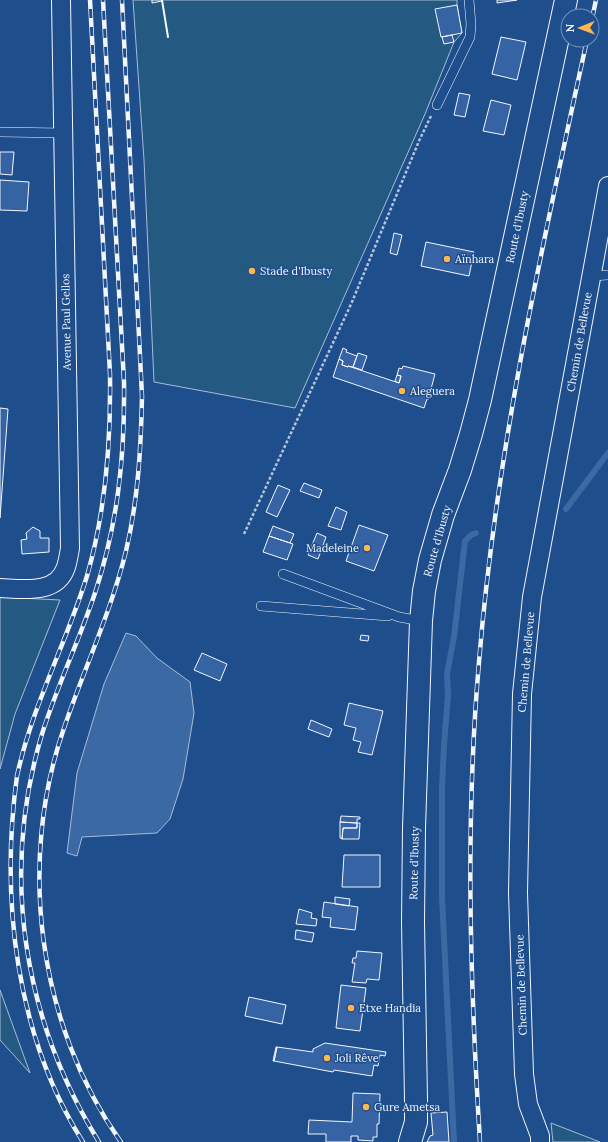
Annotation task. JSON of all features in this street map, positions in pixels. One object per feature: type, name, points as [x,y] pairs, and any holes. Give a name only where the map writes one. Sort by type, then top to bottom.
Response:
[{"type":"street","name":"Avenue Paul Gellos","points":[[0,588],[33,589],[49,586],[58,580],[66,568],[70,548],[61,0]]},
{"type":"street","name":"Route d'Ibusty","points":[[410,1142],[416,1122],[413,922],[414,828],[421,621],[424,591],[430,560],[443,515],[466,448],[480,400],[566,0]]},
{"type":"street","name":"Chemin de Bellevue","points":[[540,1142],[540,1136],[528,1104],[524,1074],[518,893],[522,694],[532,597],[600,275],[608,186]]},
{"type":"lane","points":[[436,105],[470,37],[471,24],[469,0]]},
{"type":"lane","points":[[0,132],[63,133]]},
{"type":"lane","points":[[282,574],[399,617]]},
{"type":"lane","points":[[261,606],[399,617],[421,621]]},
{"type":"path","points":[[244,534],[352,302],[436,105]]},
{"type":"shaded area","name":"Stade d'Ibusty","points":[[133,0],[457,0],[462,33],[454,42],[425,114],[295,408],[154,382],[144,160]]},
{"type":"shaded area","points":[[0,597],[60,600],[15,714],[0,769]]},
{"type":"shaded area","points":[[126,633],[136,636],[157,658],[190,682],[194,713],[183,779],[170,819],[157,833],[82,837],[77,856],[67,853],[77,773],[104,684]]},
{"type":"shaded area","points":[[0,990],[30,1073],[0,1040]]},
{"type":"shaded area","points":[[551,1123],[600,1142],[553,1142]]},
{"type":"building","points":[[152,0],[162,0],[162,1],[152,3]]},
{"type":"building","points":[[497,0],[517,0],[497,3]]},
{"type":"building","points":[[457,5],[462,33],[441,37],[435,9]]},
{"type":"building","points":[[452,35],[454,42],[444,44],[442,37]]},
{"type":"building","points":[[501,37],[526,42],[517,80],[492,74]]},
{"type":"building","points":[[459,93],[470,95],[465,117],[454,115]]},
{"type":"building","points":[[491,100],[511,105],[504,135],[483,131]]},
{"type":"building","points":[[0,152],[14,152],[12,175],[0,174]]},
{"type":"building","points":[[0,180],[29,182],[27,211],[0,210]]},
{"type":"building","points":[[394,233],[402,235],[397,255],[390,253]]},
{"type":"building","name":"Aïnhara","points":[[426,242],[474,252],[469,276],[421,266]]},
{"type":"building","points":[[343,348],[347,350],[346,352],[357,356],[353,367],[342,365],[343,361],[339,359]]},
{"type":"building","points":[[358,353],[367,356],[362,370],[353,367]]},
{"type":"building","name":"Aleguera","points":[[339,359],[343,361],[342,365],[399,383],[401,376],[397,375],[399,368],[402,369],[403,366],[435,374],[428,400],[427,399],[424,408],[333,377]]},
{"type":"building","points":[[397,375],[401,376],[399,383],[395,381]]},
{"type":"building","points":[[0,408],[8,409],[0,518]]},
{"type":"building","points":[[304,483],[322,490],[319,498],[300,491]]},
{"type":"building","points":[[278,485],[290,490],[277,517],[266,512]]},
{"type":"building","points":[[336,507],[347,512],[341,530],[328,526]]},
{"type":"building","name":"Madeleine","points":[[359,525],[388,535],[374,571],[346,561]]},
{"type":"building","points":[[273,526],[294,534],[290,543],[269,536]]},
{"type":"building","points":[[33,527],[40,531],[40,538],[49,538],[49,552],[22,554],[21,540],[27,539],[26,533]]},
{"type":"building","points":[[317,533],[326,537],[318,559],[308,555]]},
{"type":"building","points":[[269,536],[293,544],[287,560],[263,552]]},
{"type":"building","points":[[361,635],[369,636],[368,641],[360,640]]},
{"type":"building","points":[[202,653],[227,664],[220,681],[194,670]]},
{"type":"building","points":[[349,703],[383,711],[372,755],[358,752],[361,742],[353,740],[356,728],[344,725]]},
{"type":"building","points":[[311,720],[332,729],[329,737],[308,729]]},
{"type":"building","points":[[341,816],[360,817],[360,819],[357,819],[357,823],[340,822]]},
{"type":"building","points":[[340,822],[357,823],[357,828],[343,828],[342,839],[340,838]]},
{"type":"building","points":[[357,823],[360,823],[359,839],[342,839],[343,828],[357,828]]},
{"type":"building","points":[[344,855],[380,855],[380,887],[342,887]]},
{"type":"building","points":[[335,897],[350,899],[349,906],[335,904]]},
{"type":"building","points":[[324,902],[358,907],[355,930],[330,927],[331,918],[322,917]]},
{"type":"building","points":[[299,909],[312,913],[311,918],[317,919],[316,926],[296,924]]},
{"type":"building","points":[[296,930],[314,933],[312,942],[295,939]]},
{"type":"building","points":[[357,951],[382,953],[379,980],[367,979],[366,983],[352,982],[355,963],[352,963],[353,958],[356,958]]},
{"type":"building","name":"Etxe Handia","points":[[341,985],[366,988],[360,1031],[336,1028]]},
{"type":"building","points":[[249,997],[286,1005],[282,1024],[245,1016]]},
{"type":"building","name":"Joli Rêve","points":[[325,1043],[386,1052],[385,1056],[380,1055],[378,1066],[374,1065],[372,1076],[334,1070],[333,1072],[274,1061],[277,1047],[313,1052],[313,1049]]},
{"type":"building","points":[[276,1047],[277,1047],[273,1061]]},
{"type":"building","name":"Gure Ametsa","points":[[353,1093],[380,1094],[379,1124],[377,1124],[377,1137],[373,1137],[373,1141],[358,1140],[358,1136],[351,1136],[351,1142],[326,1142],[326,1134],[308,1134],[309,1120],[352,1122]]},
{"type":"building","points":[[447,1112],[449,1142],[427,1142],[430,1136],[433,1135],[431,1113]]},
{"type":"waterway","points":[[566,509],[608,453]]},
{"type":"waterway","points":[[454,1142],[442,897],[442,788],[448,695],[447,674],[454,637],[465,541],[471,535],[476,533]]},
{"type":"railway","points":[[83,1142],[60,1101],[42,1058],[28,1012],[18,966],[13,918],[11,871],[12,823],[17,776],[23,750],[40,700],[79,601],[87,576],[99,526],[106,476],[110,425],[110,374],[90,0]]},
{"type":"railway","points":[[99,1142],[73,1095],[52,1046],[36,996],[26,944],[22,892],[22,840],[29,787],[42,734],[89,611],[103,567],[115,515],[121,462],[124,382],[103,0]]},
{"type":"railway","points":[[121,1142],[93,1096],[70,1047],[54,995],[44,942],[39,887],[41,833],[50,780],[64,728],[120,574],[130,532],[138,474],[142,396],[122,0]]},
{"type":"railway","points":[[594,8],[596,0]]},
{"type":"railway","points":[[480,1142],[470,902],[472,782],[479,662],[497,505],[522,350],[585,48]]},
{"type":"wall","points":[[162,0],[168,37]]},
{"type":"place","name":"Aïnhara","points":[[447,259]]},
{"type":"place","name":"Stade d'Ibusty","points":[[252,271]]},
{"type":"place","name":"Aleguera","points":[[402,391]]},
{"type":"place","name":"Madeleine","points":[[367,548]]},
{"type":"place","name":"Etxe Handia","points":[[351,1008]]},
{"type":"place","name":"Joli Rêve","points":[[327,1058]]},
{"type":"place","name":"Gure Ametsa","points":[[366,1107]]}]
